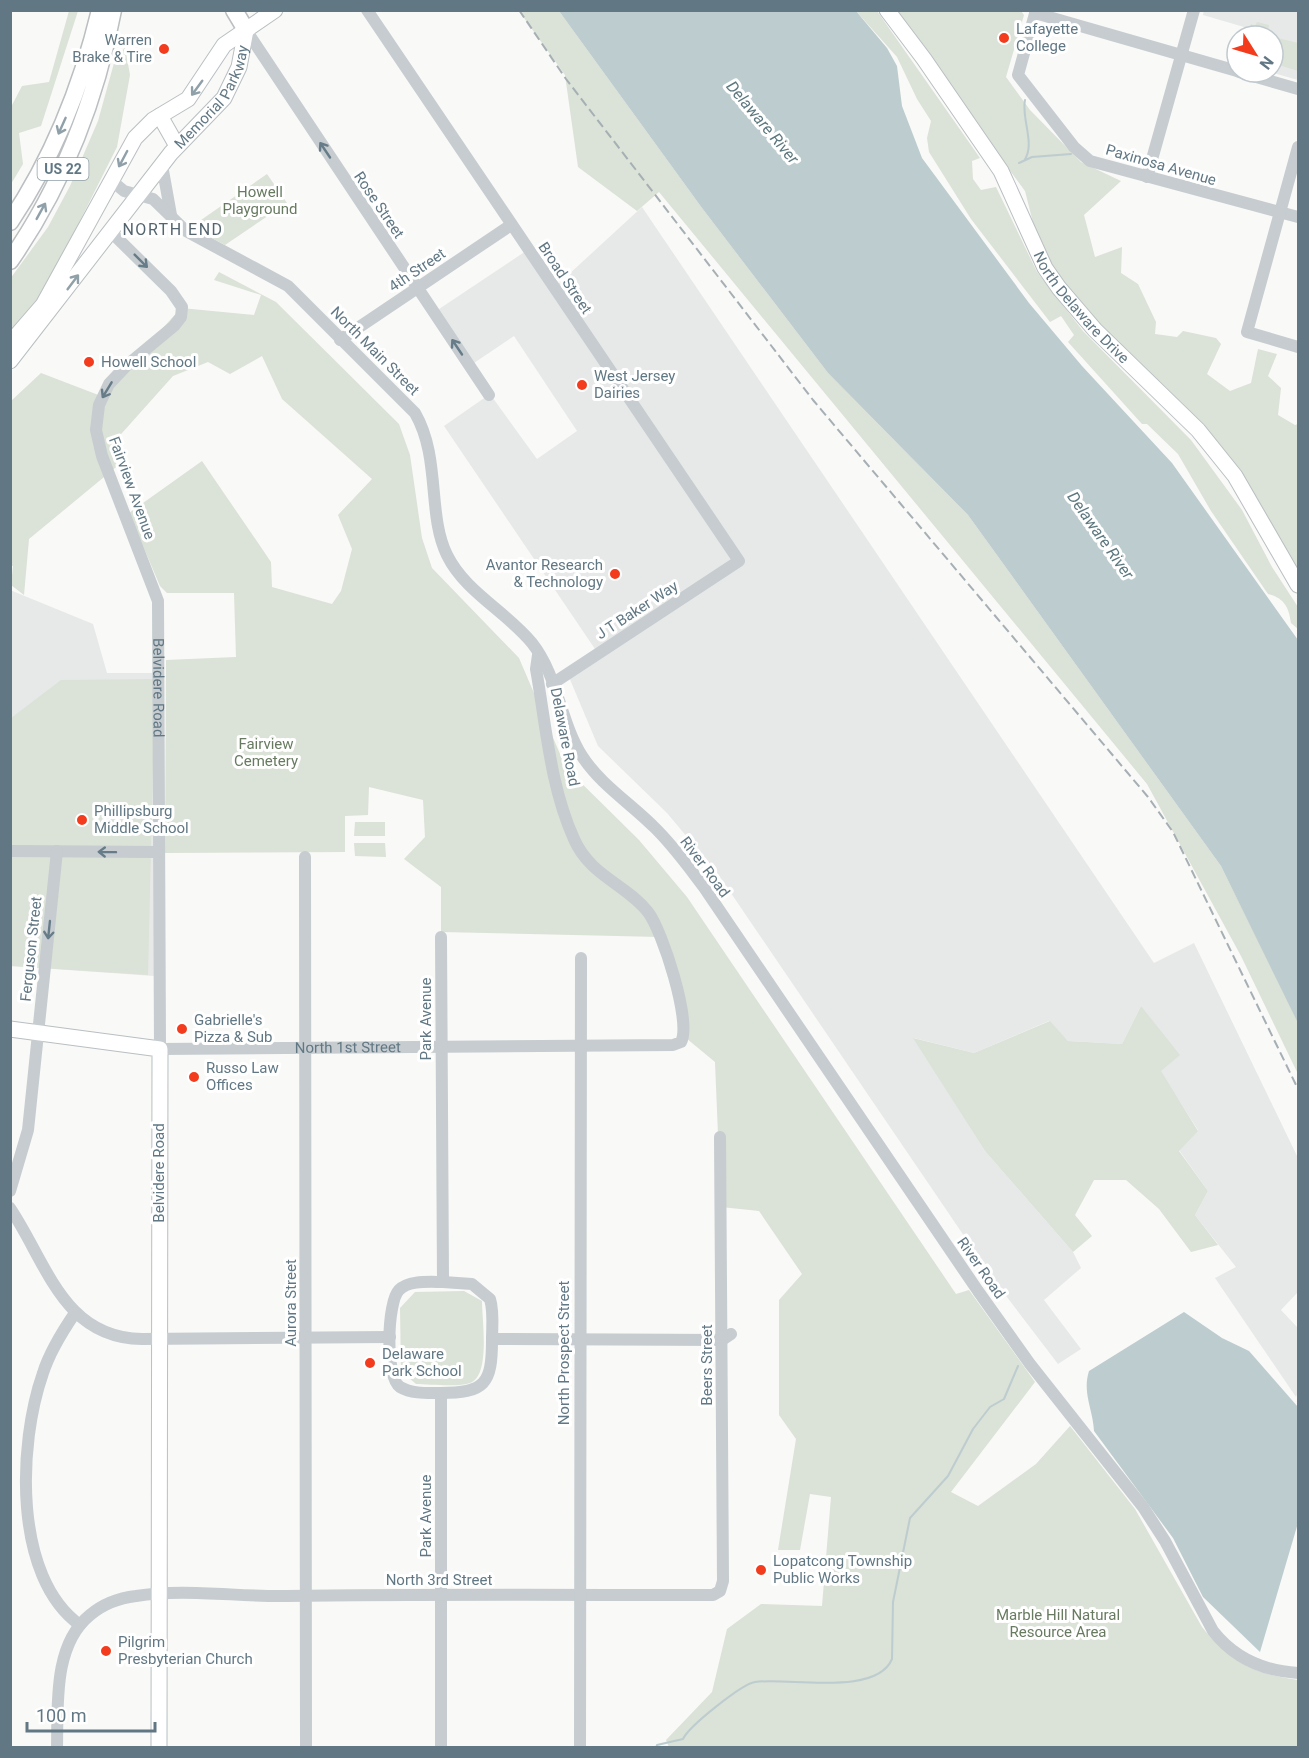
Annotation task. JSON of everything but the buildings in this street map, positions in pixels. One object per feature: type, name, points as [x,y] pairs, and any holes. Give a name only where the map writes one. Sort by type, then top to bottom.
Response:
[{"type":"highway","name":"US 22","points":[[10,222],[34,183],[65,121],[86,64],[100,10]]},
{"type":"highway","name":"US 22","points":[[10,261],[37,220],[69,156],[87,108],[113,10]]},
{"type":"highway","points":[[234,10],[246,30]]},
{"type":"main road","points":[[246,30],[275,10]]},
{"type":"main road","name":"North Delaware Drive","points":[[887,10],[924,59],[1000,171],[1045,268],[1059,288],[1095,330],[1198,430],[1235,476],[1299,585]]},
{"type":"main road","name":"Memorial Parkway","points":[[10,343],[38,312],[135,138],[160,116],[188,99],[221,48],[246,30]]},
{"type":"main road","name":"Memorial Parkway","points":[[10,361],[177,146],[214,110],[228,91],[244,53],[246,30]]},
{"type":"main road","points":[[160,116],[177,146]]},
{"type":"main road","points":[[84,230],[106,237]]},
{"type":"main road","name":"North 1st Street","points":[[10,1029],[159,1049]]},
{"type":"main road","name":"Belvidere Road","points":[[159,1049],[159,1748]]},
{"type":"street","name":"Broad Street","points":[[367,10],[739,561]]},
{"type":"street","points":[[1147,177],[1194,10]]},
{"type":"street","points":[[1036,12],[1225,68]]},
{"type":"street","name":"Paxinosa Avenue","points":[[1036,12],[1018,75],[1084,158],[1299,218]]},
{"type":"street","name":"Rose Street","points":[[246,30],[255,47],[489,395]]},
{"type":"street","points":[[1281,84],[1299,89]]},
{"type":"street","points":[[1299,147],[1247,332],[1299,347]]},
{"type":"street","points":[[162,165],[171,216]]},
{"type":"street","name":"North Main Street","points":[[112,182],[124,191],[153,199],[186,231],[288,286],[340,340],[399,394],[421,423],[432,465],[441,534],[448,557],[485,600],[531,641],[539,653],[552,684]]},
{"type":"street","name":"4th Street","points":[[340,340],[512,225]]},
{"type":"street","name":"Fairview Avenue","points":[[106,237],[171,291],[182,307],[181,317],[174,326],[118,375],[99,405],[96,430],[98,443],[158,599]]},
{"type":"street","name":"J T Baker Way","points":[[552,684],[739,561]]},
{"type":"street","name":"Belvidere Road","points":[[158,599],[159,1049]]},
{"type":"street","name":"Delaware Road","points":[[539,653],[536,669],[550,757],[573,838],[594,867],[640,903],[653,919],[681,1007],[683,1038]]},
{"type":"street","name":"River Road","points":[[552,684],[568,730],[582,757],[604,783],[666,841],[706,891],[978,1291],[1038,1374],[1143,1507],[1165,1541],[1213,1631],[1232,1651],[1251,1662],[1270,1670],[1299,1673]]},
{"type":"street","points":[[10,851],[157,852]]},
{"type":"street","name":"Ferguson Street","points":[[10,1191],[28,1130],[57,851]]},
{"type":"street","name":"Aurora Street","points":[[305,857],[306,1748]]},
{"type":"street","name":"Park Avenue","points":[[441,937],[443,1282]]},
{"type":"street","name":"North Prospect Street","points":[[580,1748],[579,1046],[581,958]]},
{"type":"street","name":"North 1st Street","points":[[159,1049],[673,1045],[683,1038]]},
{"type":"street","name":"Beers Street","points":[[720,1137],[727,1337],[723,1581],[720,1591]]},
{"type":"street","points":[[10,1208],[59,1293],[75,1313],[92,1326],[120,1337],[390,1337]]},
{"type":"street","points":[[416,1283],[472,1284],[486,1293],[492,1306],[490,1373],[484,1384],[472,1391],[414,1392],[397,1384],[391,1367],[390,1337],[392,1308],[400,1288],[416,1283]]},
{"type":"street","points":[[57,1748],[59,1688],[63,1663],[80,1625],[56,1604],[38,1564],[29,1523],[27,1473],[32,1416],[39,1384],[57,1340],[75,1313]]},
{"type":"street","points":[[492,1339],[727,1337]]},
{"type":"street","name":"Park Avenue","points":[[441,1393],[441,1748]]},
{"type":"street","name":"North 3rd Street","points":[[80,1625],[96,1610],[113,1602],[158,1594],[713,1595],[720,1591]]},
{"type":"shaded area","points":[[1204,10],[1298,11],[1298,80],[1285,76],[1285,24],[1234,24],[1203,15]]},
{"type":"shaded area","points":[[642,207],[1154,963],[1194,943],[1298,1158],[1298,1292],[1281,1310],[1298,1328],[1298,1392],[1296,1397],[1215,1278],[1236,1267],[1195,1215],[1208,1191],[1179,1150],[1198,1130],[1160,1071],[1141,1006],[1122,1044],[1068,1041],[1049,1021],[974,1053],[914,1038],[985,1151],[1073,1252],[1081,1268],[1044,1300],[1081,1349],[1058,1364],[994,1280],[718,874],[667,813],[598,746],[566,670],[595,649],[444,426],[490,394],[537,459],[577,431],[514,336],[468,367],[433,313],[529,249],[555,287]]},
{"type":"shaded area","name":"Phillipsburg Middle School","points":[[10,590],[93,624],[107,673],[154,673],[154,976],[11,966]]},
{"type":"green space","points":[[69,11],[78,11],[41,126],[19,133],[23,164],[11,184],[11,107],[22,86],[49,82]]},
{"type":"green space","points":[[519,11],[559,11],[702,208],[828,373],[968,515],[1221,866],[1298,1020],[1298,1074],[1241,956],[1147,784],[659,192],[637,211],[578,167],[565,75]]},
{"type":"green space","points":[[856,11],[877,11],[980,158],[972,161],[973,179],[981,190],[996,187],[1037,272],[1083,331],[1191,440],[1242,510],[1272,567],[1298,607],[1298,629],[1291,623],[1285,604],[1268,594],[1211,511],[1178,454],[1147,424],[1142,424],[1068,342],[1074,335],[1061,316],[1050,322],[971,219],[929,152],[927,138],[931,121],[917,99],[897,57]]},
{"type":"green space","points":[[892,11],[1021,11],[1024,15],[1006,77],[1030,110],[1081,162],[1121,181],[1084,215],[1095,257],[1122,247],[1121,273],[1138,284],[1156,322],[1155,334],[1177,337],[1183,331],[1216,338],[1221,344],[1207,374],[1230,391],[1251,383],[1258,349],[1277,354],[1268,376],[1281,388],[1278,415],[1295,425],[1298,424],[1298,578],[1213,437],[1183,404],[1086,316],[1058,277],[1037,238],[1025,191]]},
{"type":"green space","points":[[1285,40],[1298,43],[1298,71],[1285,67]]},
{"type":"green space","points":[[125,47],[130,75],[117,147],[41,298],[11,331],[10,279],[48,227],[70,186],[98,121],[114,63]]},
{"type":"green space","name":"Howell Playground","points":[[267,174],[287,203],[225,245],[191,227]]},
{"type":"green space","points":[[219,272],[276,302],[399,424],[410,455],[422,538],[432,568],[519,658],[566,768],[639,840],[687,897],[956,1294],[969,1290],[1035,1382],[951,1492],[978,1506],[1036,1464],[1070,1426],[1135,1509],[1202,1627],[1212,1639],[1233,1658],[1256,1670],[1298,1680],[1298,1747],[669,1747],[666,1740],[712,1692],[727,1629],[761,1604],[822,1606],[831,1497],[810,1494],[800,1550],[778,1550],[796,1439],[779,1415],[779,1300],[802,1274],[759,1211],[721,1207],[715,1062],[686,1038],[660,937],[441,932],[441,887],[404,859],[425,837],[423,800],[369,787],[368,815],[345,816],[345,852],[165,853],[166,660],[236,657],[234,593],[167,593],[160,586],[129,513],[202,461],[271,562],[272,587],[332,604],[341,591],[352,549],[338,515],[372,479],[282,399],[262,356],[230,374],[208,362],[173,376],[114,442],[121,463],[29,539],[24,595],[11,585],[13,566],[10,565],[11,401],[41,373],[101,396],[181,308],[254,315],[261,295],[214,280]]},
{"type":"green space","name":"Phillipsburg Middle School","points":[[155,679],[148,975],[11,966],[11,718],[61,680]]},
{"type":"green space","points":[[355,822],[385,822],[385,836],[354,836]]},
{"type":"green space","points":[[354,843],[385,843],[386,857],[355,856]]},
{"type":"green space","points":[[1141,1006],[1180,1055],[1161,1071],[1198,1131],[1179,1151],[1208,1191],[1195,1215],[1218,1245],[1191,1252],[1159,1209],[1126,1180],[1094,1180],[1075,1215],[1092,1236],[1073,1252],[985,1151],[913,1038],[974,1053],[1050,1021],[1068,1041],[1122,1044]]},
{"type":"green space","points":[[464,1291],[482,1301],[483,1357],[478,1376],[472,1382],[461,1385],[416,1384],[401,1371],[400,1308],[415,1292]]},
{"type":"water","name":"Delaware River","points":[[559,11],[856,11],[887,48],[897,66],[902,106],[922,158],[1029,303],[1082,366],[1172,463],[1298,640],[1298,1023],[1221,866],[968,515],[828,373],[702,208]]},
{"type":"water","points":[[1184,1312],[1222,1338],[1249,1351],[1298,1407],[1298,1523],[1260,1652],[1203,1597],[1173,1538],[1094,1431],[1087,1394],[1089,1371]]},
{"type":"waterway","points":[[1024,161],[1029,147],[1025,100]]},
{"type":"waterway","points":[[1019,163],[1032,157],[1071,154]]},
{"type":"waterway","points":[[656,1748],[657,1745],[683,1739],[716,1706],[748,1684],[770,1681],[850,1682],[868,1678],[883,1671],[892,1659],[893,1602],[910,1518],[948,1476],[973,1429],[990,1407],[1004,1399],[1018,1366]]},
{"type":"railway","points":[[519,10],[566,79],[813,400],[1148,797],[1173,832],[1298,1089]]},
{"type":"place","name":"Lafayette College","points":[[1004,38]]},
{"type":"place","name":"Warren Brake & Tire","points":[[164,49]]},
{"type":"place","name":"Howell School","points":[[89,362]]},
{"type":"place","name":"West Jersey Dairies","points":[[582,385]]},
{"type":"place","name":"Avantor Research & Technology","points":[[615,574]]},
{"type":"place","name":"Phillipsburg Middle School","points":[[82,820]]},
{"type":"place","name":"Gabrielle's Pizza & Sub","points":[[182,1029]]},
{"type":"place","name":"Russo Law Offices","points":[[194,1077]]},
{"type":"place","name":"Delaware Park School","points":[[370,1363]]},
{"type":"place","name":"Lopatcong Township Public Works","points":[[761,1570]]},
{"type":"place","name":"Pilgrim Presbyterian Church","points":[[106,1651]]},
{"type":"district","name":"NORTH END","points":[[173,229]]},
{"type":"park label","name":"Fairview Cemetery","points":[[266,752]]},
{"type":"park label","name":"Marble Hill Natural Resource Area","points":[[1058,1624]]}]
